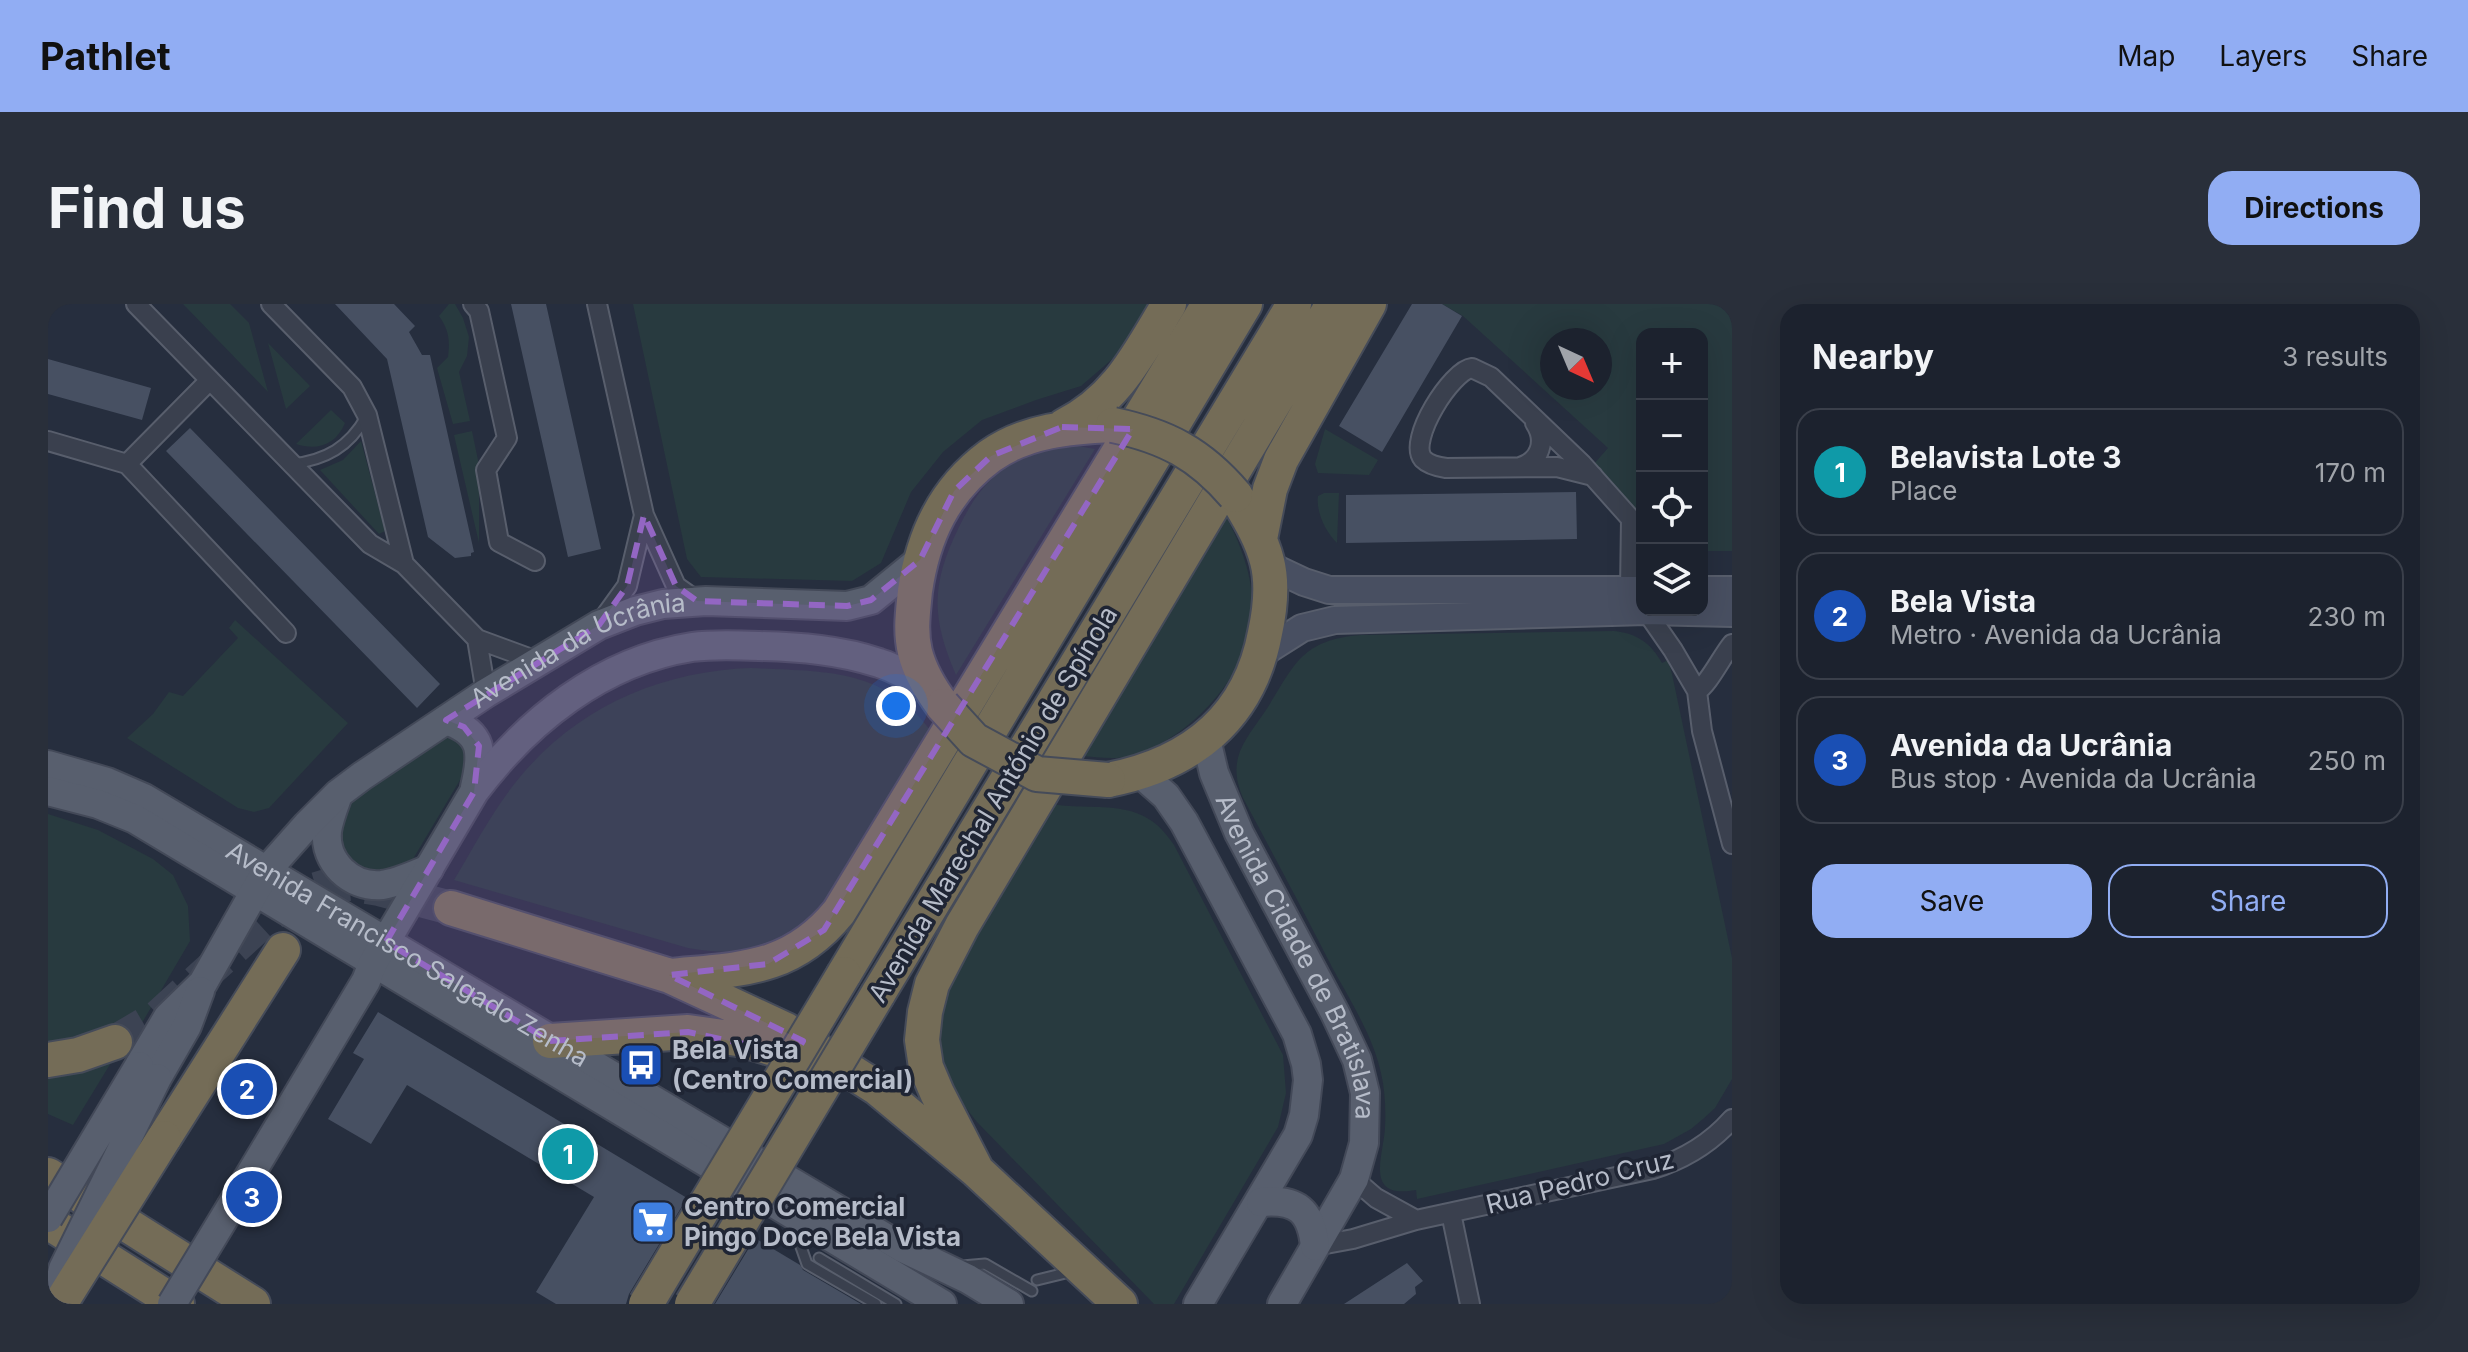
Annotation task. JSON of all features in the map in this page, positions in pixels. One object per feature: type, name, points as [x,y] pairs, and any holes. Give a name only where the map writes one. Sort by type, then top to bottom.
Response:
[{"type":"highway","points":[[1062,427],[1087,414],[1109,396],[1169,304]]},
{"type":"highway","points":[[670,976],[749,969],[768,964],[798,950],[824,930],[860,880],[1209,304]]},
{"type":"highway","name":"Avenida Marechal António de Spínola","points":[[646,1304],[1245,304]]},
{"type":"highway","name":"Avenida Marechal António de Spínola","points":[[692,1304],[1294,304]]},
{"type":"highway","points":[[977,1171],[926,1067],[922,1040],[932,984],[962,926],[1333,304]]},
{"type":"highway","points":[[1264,552],[1235,495],[1201,460],[1172,442],[1113,425],[1062,427],[1039,432],[991,456],[954,491],[929,530],[920,560],[911,624],[915,654],[936,696],[974,740],[1037,774],[1108,780],[1141,774],[1175,760],[1206,739],[1234,708],[1255,673],[1261,654],[1271,606],[1264,552],[1270,489],[1281,460],[1369,304]]},
{"type":"highway","points":[[451,908],[670,976],[786,1030],[877,1088],[977,1171],[1102,1291]]},
{"type":"highway","points":[[57,1304],[283,950]]},
{"type":"highway","points":[[550,1041],[661,1032],[718,1036],[802,1057],[877,1088]]},
{"type":"highway","points":[[48,1060],[78,1055],[115,1042]]},
{"type":"highway","points":[[48,1175],[252,1301]]},
{"type":"highway","points":[[48,1220],[174,1304]]},
{"type":"main road","name":"Avenida da Ucrânia","points":[[48,1220],[148,1072],[168,1017],[203,983],[261,880],[338,794],[486,693],[599,625],[663,604],[697,601],[847,606],[871,600],[920,560]]},
{"type":"main road","name":"Avenida da Ucrânia","points":[[174,1304],[474,792],[516,743],[569,698],[619,669],[670,652],[718,645],[834,651],[882,664],[936,696]]},
{"type":"main road","points":[[446,720],[464,727],[479,746],[480,764],[474,792]]},
{"type":"main road","name":"Avenida Cidade de Bratislava","points":[[1206,739],[1214,773],[1239,833],[1335,1013],[1357,1060],[1365,1093],[1361,1160],[1354,1179],[1282,1304]]},
{"type":"main road","name":"Avenida Francisco Salgado Zenha","points":[[48,765],[107,782],[144,798],[261,880],[380,952],[789,1213],[942,1304]]},
{"type":"main road","name":"Avenida Cidade de Bratislava","points":[[1141,774],[1166,796],[1184,822],[1302,1048],[1308,1080],[1304,1115],[1293,1144],[1198,1304]]},
{"type":"main road","name":"Avenida Francisco Salgado Zenha","points":[[48,791],[98,804],[135,819],[261,880]]},
{"type":"main road","points":[[338,794],[327,831],[327,843],[334,862],[348,877],[364,884],[381,885],[429,869]]},
{"type":"main road","name":"Avenida Francisco Salgado Zenha","points":[[380,952],[550,1041],[901,1247],[950,1271],[1020,1298]]},
{"type":"main road","points":[[57,1304],[63,1269],[148,1072]]},
{"type":"main road","points":[[1261,1202],[1282,1200],[1300,1209],[1313,1225],[1315,1246]]},
{"type":"street","points":[[136,304],[370,544],[404,564],[477,639],[537,661]]},
{"type":"street","points":[[271,304],[352,387],[367,415],[404,564]]},
{"type":"street","points":[[473,304],[479,311],[507,438],[486,470],[499,542],[535,561]]},
{"type":"street","points":[[597,304],[644,515],[676,586],[697,601]]},
{"type":"street","points":[[1593,476],[1557,467],[1434,466],[1423,459],[1419,451],[1421,432],[1451,383],[1465,369],[1481,371],[1491,377],[1593,476],[1631,519],[1636,568]]},
{"type":"street","points":[[127,464],[210,380]]},
{"type":"street","points":[[1520,467],[1535,460],[1542,444],[1539,429],[1530,415]]},
{"type":"street","points":[[48,441],[127,464],[286,633]]},
{"type":"street","points":[[599,625],[627,586],[644,515]]},
{"type":"street","points":[[1264,552],[1304,582],[1329,590],[1636,597]]},
{"type":"street","points":[[1708,590],[1732,590]]},
{"type":"street","points":[[1261,654],[1302,628],[1335,620],[1636,597]]},
{"type":"street","points":[[1708,609],[1732,613]]},
{"type":"street","points":[[1651,616],[1697,691],[1702,731],[1732,844]]},
{"type":"street","points":[[477,639],[486,693]]},
{"type":"street","points":[[1697,691],[1704,687],[1732,644]]},
{"type":"street","name":"Rua Pedro Cruz","points":[[1315,1246],[1671,1163],[1704,1146],[1732,1119]]},
{"type":"street","points":[[1354,1179],[1376,1198],[1416,1220]]},
{"type":"street","points":[[1451,1213],[1470,1304]]},
{"type":"lane","points":[[292,464],[311,462],[345,445],[367,415]]},
{"type":"lane","points":[[789,1213],[807,1264],[876,1304]]},
{"type":"lane","points":[[819,1258],[896,1304]]},
{"type":"lane","points":[[1037,1280],[1102,1291]]},
{"type":"highlighted area","points":[[1062,427],[1133,429],[824,930],[768,964],[669,975],[803,1041],[795,1055],[688,1032],[550,1041],[386,942],[474,792],[479,746],[464,727],[446,720],[599,625],[627,586],[644,515],[676,586],[697,601],[847,606],[871,600],[920,560],[954,491],[991,456]]},
{"type":"shaded area","points":[[183,304],[230,304],[249,323],[268,392]]},
{"type":"shaded area","points":[[449,304],[455,304],[469,337],[467,356],[459,372],[470,421],[453,424],[437,368],[448,357],[448,335],[439,316]]},
{"type":"shaded area","points":[[633,304],[1148,304],[1117,355],[1081,386],[982,420],[943,452],[911,492],[881,563],[852,581],[701,577],[687,559]]},
{"type":"shaded area","points":[[1442,304],[1732,304],[1732,551],[1708,551],[1708,328],[1636,328],[1636,514],[1593,465],[1608,448],[1555,400],[1612,400],[1612,328],[1540,328],[1540,386],[1463,316]]},
{"type":"shaded area","points":[[268,343],[310,386],[286,409]]},
{"type":"shaded area","points":[[331,410],[345,423],[336,437],[318,446],[296,444]]},
{"type":"shaded area","points":[[1325,429],[1378,460],[1369,475],[1318,473],[1315,464]]},
{"type":"shaded area","points":[[472,431],[479,465],[479,543],[454,435]]},
{"type":"shaded area","points":[[361,441],[385,531],[379,534],[320,470],[343,460]]},
{"type":"shaded area","points":[[1072,445],[1095,449],[956,675],[942,635],[938,601],[943,566],[959,527],[979,493],[1003,469],[1033,453]]},
{"type":"shaded area","points":[[1339,493],[1337,543],[1320,515],[1318,496]]},
{"type":"shaded area","points":[[1226,516],[1243,554],[1252,594],[1252,622],[1238,665],[1209,706],[1191,723],[1151,749],[1112,758],[1081,756]]},
{"type":"shaded area","points":[[235,620],[348,723],[269,808],[254,812],[238,808],[127,738],[153,714],[169,692],[183,696],[238,638],[229,628]]},
{"type":"shaded area","points":[[1614,631],[1642,640],[1662,663],[1668,660],[1672,674],[1732,958],[1732,1079],[1715,1108],[1691,1129],[1664,1144],[1417,1199],[1416,1190],[1400,1191],[1389,1188],[1383,1182],[1380,1163],[1385,1107],[1377,1059],[1360,1018],[1243,798],[1237,773],[1240,752],[1291,670],[1300,659],[1323,643],[1361,635]]},
{"type":"shaded area","points":[[751,668],[827,673],[872,684],[912,710],[931,731],[832,893],[794,932],[767,946],[745,951],[688,948],[454,880],[485,827],[520,777],[568,731],[624,697],[654,685],[685,676]]},
{"type":"shaded area","points":[[450,736],[462,738],[469,765],[410,864],[390,877],[349,866],[335,831],[345,806]]},
{"type":"shaded area","points":[[1051,804],[1134,812],[1162,829],[1174,845],[1283,1055],[1286,1093],[1278,1127],[1174,1304],[1154,1304],[977,1122],[954,1093],[941,1058],[939,1017],[951,972]]},
{"type":"shaded area","points":[[48,814],[98,830],[153,859],[173,875],[188,906],[190,941],[132,1040],[123,1045],[97,1034],[48,1046]]},
{"type":"shaded area","points":[[117,1053],[73,1125],[48,1114],[48,1076],[64,1076]]},
{"type":"building","points":[[335,304],[394,304],[415,326],[409,332],[422,355],[430,355],[474,552],[471,556],[455,558],[428,537],[387,359]]},
{"type":"building","points":[[511,304],[546,304],[601,549],[568,557]]},
{"type":"building","points":[[1412,304],[1442,304],[1462,316],[1382,452],[1339,426]]},
{"type":"building","points":[[48,359],[151,388],[142,420],[48,394]]},
{"type":"building","points":[[190,428],[440,684],[417,708],[166,451]]},
{"type":"building","points":[[1576,492],[1577,539],[1346,543],[1346,495]]},
{"type":"building","points":[[378,1012],[687,1198],[626,1304],[556,1304],[536,1292],[594,1197],[407,1085],[371,1144],[328,1119],[364,1059],[353,1053]]},
{"type":"building","points":[[755,1238],[800,1265],[803,1270],[861,1304],[715,1304]]},
{"type":"building","points":[[1407,1263],[1423,1281],[1415,1287],[1416,1294],[1404,1304],[1344,1304]]},
{"type":"tunnel","points":[[115,1042],[159,1016],[270,915],[299,894],[349,884],[451,908]]},
{"type":"place","name":"Bela Vista (Centro Comercial)","points":[[641,1065]]},
{"type":"place","name":"Bela Vista","points":[[247,1089]]},
{"type":"place","name":"Belavista Lote 3","points":[[568,1154]]},
{"type":"place","name":"Avenida da Ucrânia","points":[[252,1197]]},
{"type":"place","name":"Centro Comercial Pingo Doce Bela Vista","points":[[653,1222]]}]
